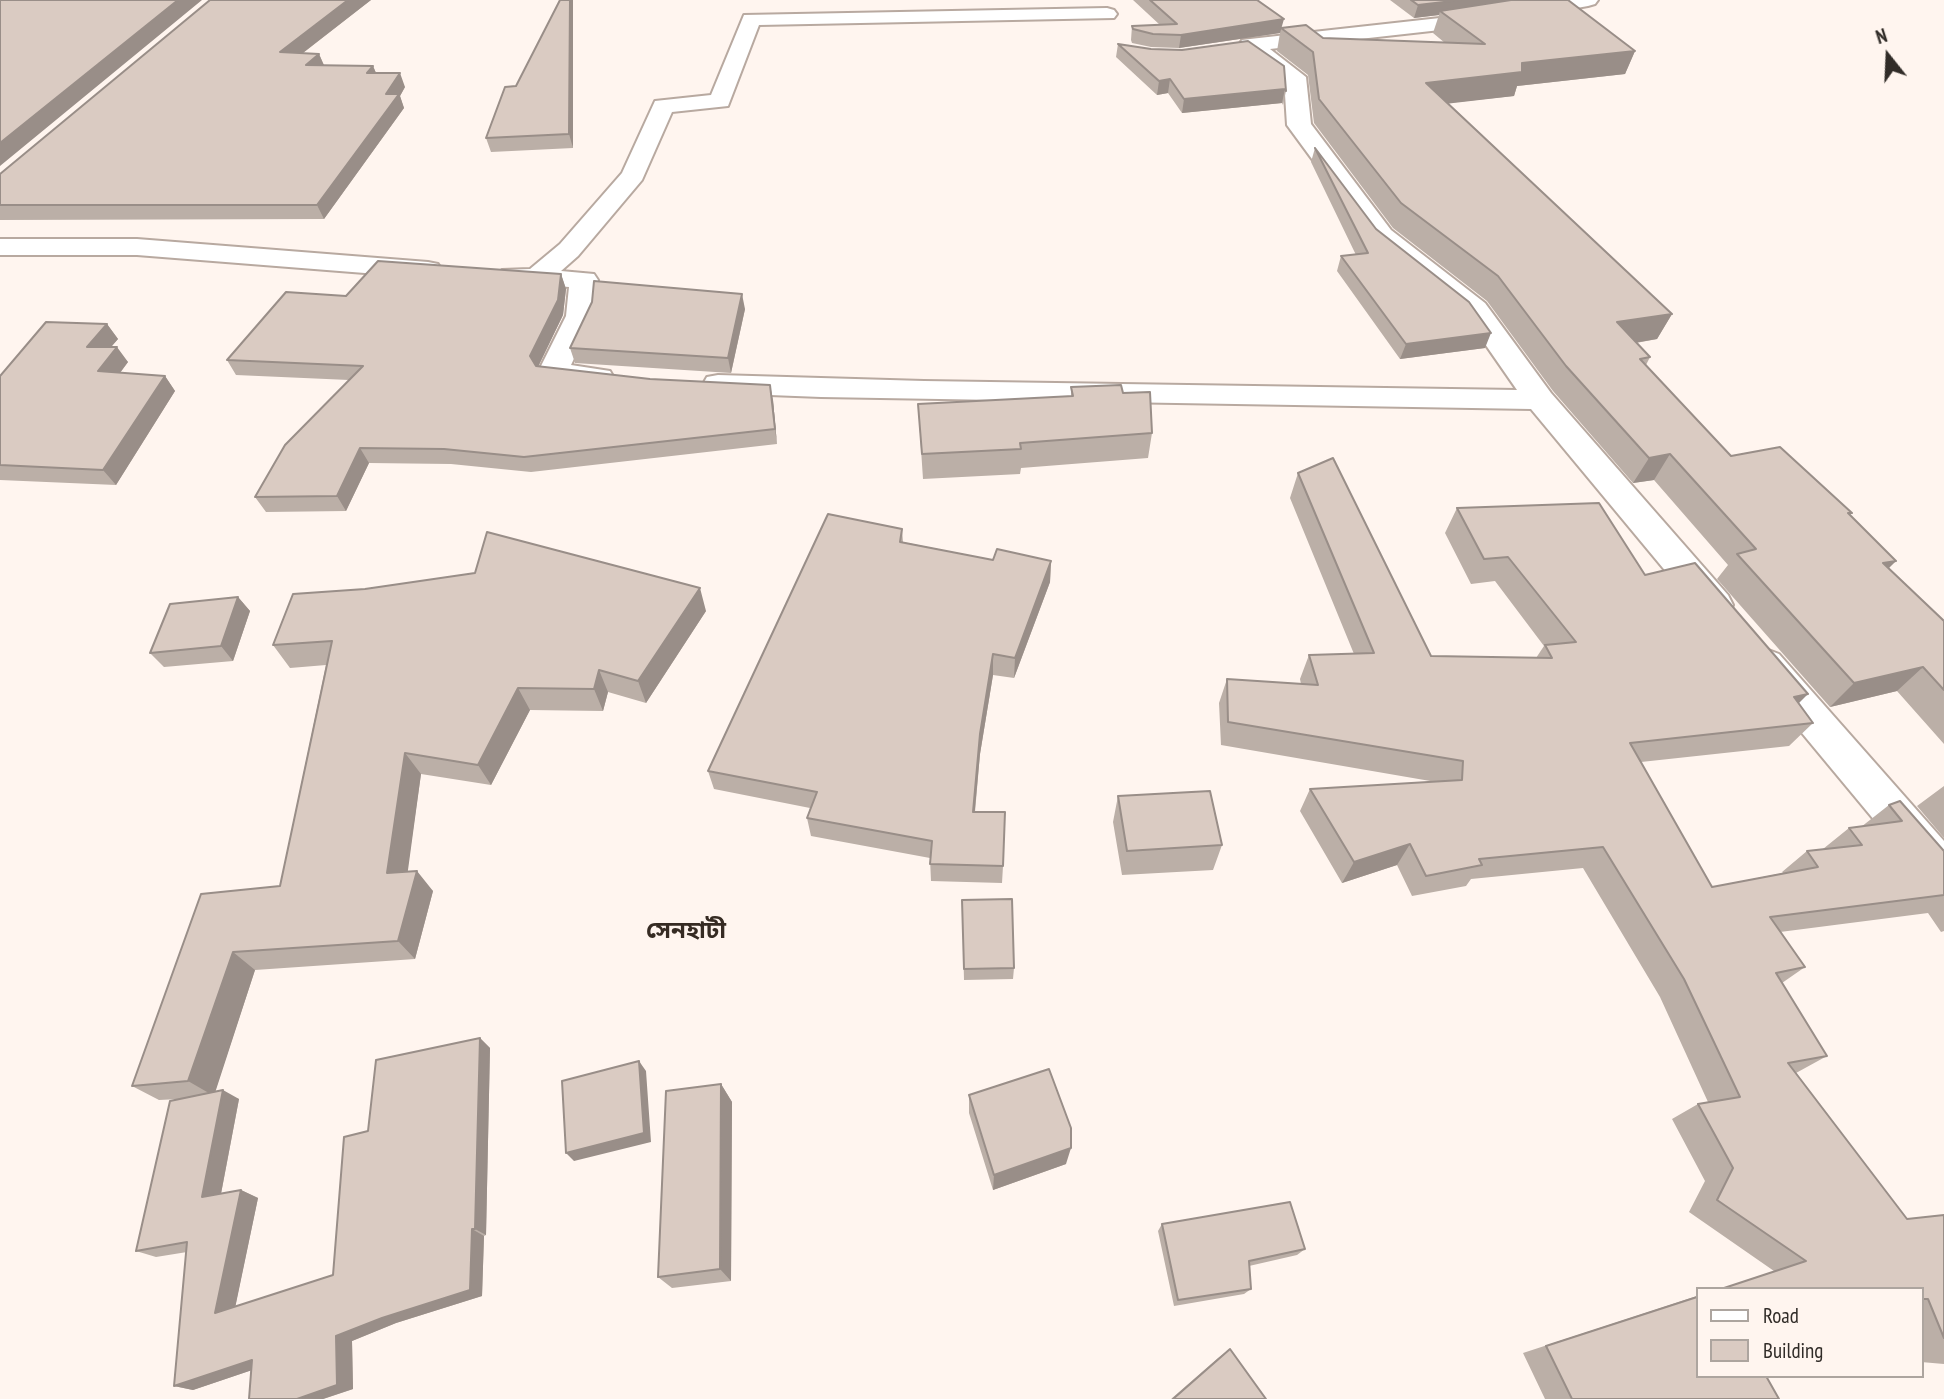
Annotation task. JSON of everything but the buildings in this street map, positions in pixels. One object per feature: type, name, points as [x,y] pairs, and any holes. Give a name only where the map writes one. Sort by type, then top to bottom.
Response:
[{"type":"street","points":[[1227,49],[1476,20],[1588,0]]},
{"type":"street","points":[[537,277],[569,250],[633,175],[663,106],[720,101],[751,19],[1104,7],[1116,37]]},
{"type":"street","points":[[1251,45],[1296,77],[1299,125],[1382,236],[1475,309],[1540,400],[1944,872]]},
{"type":"street","points":[[0,247],[137,247],[584,280],[580,316],[553,372],[623,381]]},
{"type":"street","points":[[691,383],[855,390],[1346,394],[1540,400]]},
{"type":"district","name":"সেনহাটী","points":[[686,931]]}]
